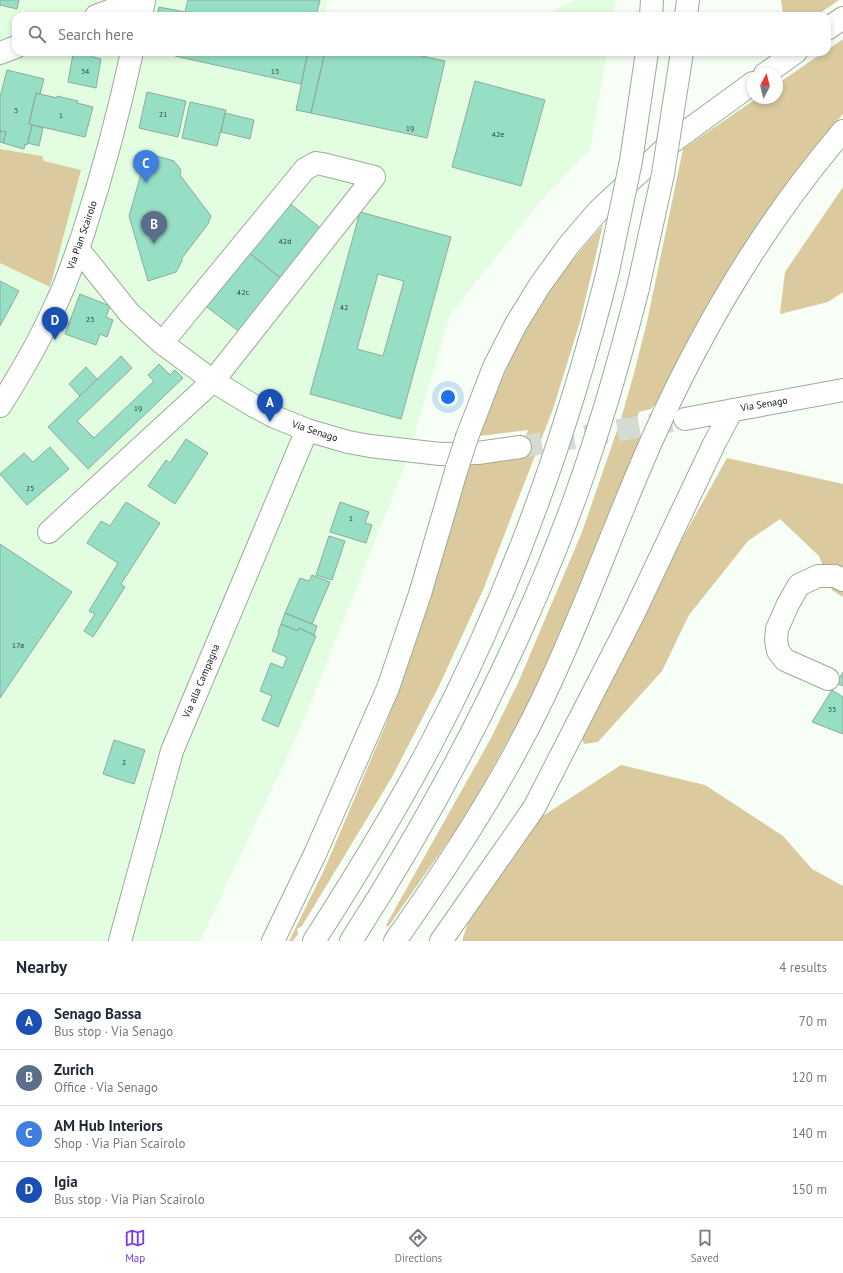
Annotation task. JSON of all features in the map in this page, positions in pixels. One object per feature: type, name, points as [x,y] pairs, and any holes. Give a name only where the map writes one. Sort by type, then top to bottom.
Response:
[{"type":"main road","points":[[106,12],[138,0]]},
{"type":"main road","points":[[142,12],[144,0]]},
{"type":"main road","points":[[651,12],[652,0]]},
{"type":"main road","points":[[686,12],[688,0]]},
{"type":"main road","points":[[831,26],[843,18]]},
{"type":"main road","points":[[0,53],[12,48]]},
{"type":"main road","name":"Via Pian Scairolo","points":[[0,406],[42,334],[58,302],[78,249],[96,193],[121,101],[131,56]]},
{"type":"main road","points":[[314,941],[375,843],[431,745],[454,700],[493,616],[529,529],[562,436],[608,271],[631,161],[645,56]]},
{"type":"main road","points":[[351,941],[390,879],[438,797],[477,723],[521,632],[558,542],[592,450],[621,355],[638,288],[663,174],[681,56]]},
{"type":"main road","points":[[773,68],[790,56]]},
{"type":"main road","points":[[273,941],[315,854],[388,688],[420,594],[467,437],[494,367],[516,324],[540,285],[569,245],[614,194],[672,142],[747,87]]},
{"type":"main road","points":[[395,941],[473,827],[520,742],[563,655],[656,432],[696,349],[720,305],[772,224],[802,182],[843,131]]},
{"type":"main road","points":[[745,264],[843,154]]},
{"type":"main road","points":[[49,532],[213,381],[374,177],[316,163],[305,169],[162,343]]},
{"type":"main road","name":"Via Senago","points":[[78,249],[130,314],[162,343],[213,381],[254,406],[307,430],[370,446],[440,454],[478,453],[520,447]]},
{"type":"main road","name":"Via Senago","points":[[685,419],[843,390]]},
{"type":"main road","points":[[442,941],[534,808],[633,615],[714,444],[732,410]]},
{"type":"main road","name":"Via alla Campagna","points":[[120,941],[172,751],[307,430]]},
{"type":"main road","points":[[828,679],[785,660],[778,651],[776,640],[778,629],[788,604],[799,586],[818,576],[835,576],[843,580]]},
{"type":"shaded area","points":[[0,0],[327,0],[325,12],[12,12],[12,56],[606,56],[590,149],[539,203],[450,315],[405,466],[301,727],[200,941],[0,941]]},
{"type":"shaded area","points":[[575,0],[616,0],[614,12],[550,12]]},
{"type":"shaded area","points":[[781,0],[839,0],[822,12],[783,12]]},
{"type":"shaded area","points":[[843,39],[843,114],[789,180],[741,251],[697,324],[658,401],[651,409],[639,412],[631,435],[640,433],[639,444],[570,615],[530,701],[456,830],[388,927],[386,925],[490,740],[518,683],[582,532],[620,422],[633,377],[647,322],[683,149],[748,104],[783,104],[783,80],[818,56],[831,56],[831,47]]},
{"type":"shaded area","points":[[0,149],[42,156],[44,161],[81,170],[50,287],[0,263]]},
{"type":"shaded area","points":[[843,187],[843,292],[828,302],[780,314],[785,272]]},
{"type":"shaded area","points":[[603,225],[580,322],[553,409],[483,590],[439,686],[392,777],[302,926],[297,929],[298,934],[293,941],[289,941],[325,868],[386,724],[471,463],[520,455],[528,430],[480,436],[501,381],[513,354],[543,300],[571,262]]},
{"type":"shaded area","points":[[727,458],[843,484],[843,597],[832,590],[819,556],[780,519],[748,541],[689,615],[662,671],[598,742],[584,744],[580,734],[675,552]]},
{"type":"shaded area","points":[[621,765],[705,785],[783,836],[812,869],[843,886],[843,941],[462,941],[468,923],[532,823]]},
{"type":"building","points":[[0,0],[19,0],[17,9],[0,5]]},
{"type":"building","points":[[188,0],[320,0],[317,12],[185,12]]},
{"type":"building","points":[[159,7],[185,12],[158,12]]},
{"type":"building","points":[[73,56],[94,56],[101,59],[96,88],[68,82]]},
{"type":"building","points":[[175,56],[307,56],[301,84]]},
{"type":"building","points":[[307,56],[324,56],[311,113],[296,110]]},
{"type":"building","points":[[324,56],[422,56],[445,61],[427,138],[311,113]]},
{"type":"building","points":[[7,70],[44,79],[40,94],[36,93],[29,124],[32,125],[27,145],[25,144],[24,149],[3,143],[6,132],[0,131],[0,97]]},
{"type":"building","points":[[475,81],[545,100],[521,186],[452,167]]},
{"type":"building","points":[[147,92],[186,101],[178,137],[139,128]]},
{"type":"building","points":[[36,93],[78,101],[77,103],[93,107],[85,137],[29,124]]},
{"type":"building","points":[[190,102],[226,110],[217,146],[182,138]]},
{"type":"building","points":[[225,113],[254,120],[250,139],[221,132]]},
{"type":"building","points":[[32,125],[43,128],[39,146],[28,143]]},
{"type":"building","points":[[0,131],[6,132],[3,143],[0,142]]},
{"type":"building","points":[[147,153],[174,161],[181,170],[180,175],[211,216],[208,224],[182,258],[176,272],[148,281],[129,216]]},
{"type":"building","points":[[287,201],[323,230],[283,280],[247,251]]},
{"type":"building","points":[[360,212],[451,237],[401,419],[310,394]],"holes":[[[378,274],[404,281],[383,356],[357,349]]]},
{"type":"building","points":[[247,251],[283,280],[241,333],[203,304]]},
{"type":"building","points":[[0,281],[19,291],[0,326]]},
{"type":"building","points":[[80,294],[110,306],[106,317],[113,320],[107,337],[100,334],[96,345],[65,334]]},
{"type":"building","points":[[121,356],[132,368],[77,421],[94,438],[154,381],[148,375],[159,364],[170,375],[175,370],[183,378],[88,469],[48,427]]},
{"type":"building","points":[[86,367],[97,379],[80,396],[69,384]]},
{"type":"building","points":[[186,439],[208,453],[175,504],[148,486],[166,460],[170,463]]},
{"type":"building","points":[[50,447],[69,469],[27,505],[0,474],[24,453],[33,462]]},
{"type":"building","points":[[126,502],[160,523],[121,584],[125,587],[93,637],[84,631],[95,614],[89,611],[118,563],[87,543],[101,521],[110,526]]},
{"type":"building","points":[[340,502],[369,512],[365,523],[372,525],[366,543],[330,532]]},
{"type":"building","points":[[329,536],[345,541],[332,580],[316,575]]},
{"type":"building","points":[[0,544],[72,592],[0,698]]},
{"type":"building","points":[[312,575],[330,582],[312,624],[285,613],[300,578],[309,581]]},
{"type":"building","points":[[285,613],[317,626],[314,635],[299,628],[298,631],[281,624]]},
{"type":"building","points":[[281,624],[298,631],[299,628],[316,636],[278,727],[262,720],[272,696],[260,691],[271,663],[283,668],[287,657],[272,651]]},
{"type":"building","points":[[843,672],[843,686],[836,683]]},
{"type":"building","points":[[832,690],[843,697],[843,734],[812,722]]},
{"type":"building","points":[[114,740],[145,750],[134,784],[103,774]]},
{"type":"tunnel","points":[[520,447],[685,419]]},
{"type":"place","name":"AM Hub Interiors","points":[[146,183]]},
{"type":"place","name":"Zurich","points":[[154,244]]},
{"type":"place","name":"Igia","points":[[55,340]]},
{"type":"place","name":"Senago Bassa","points":[[270,422]]}]
